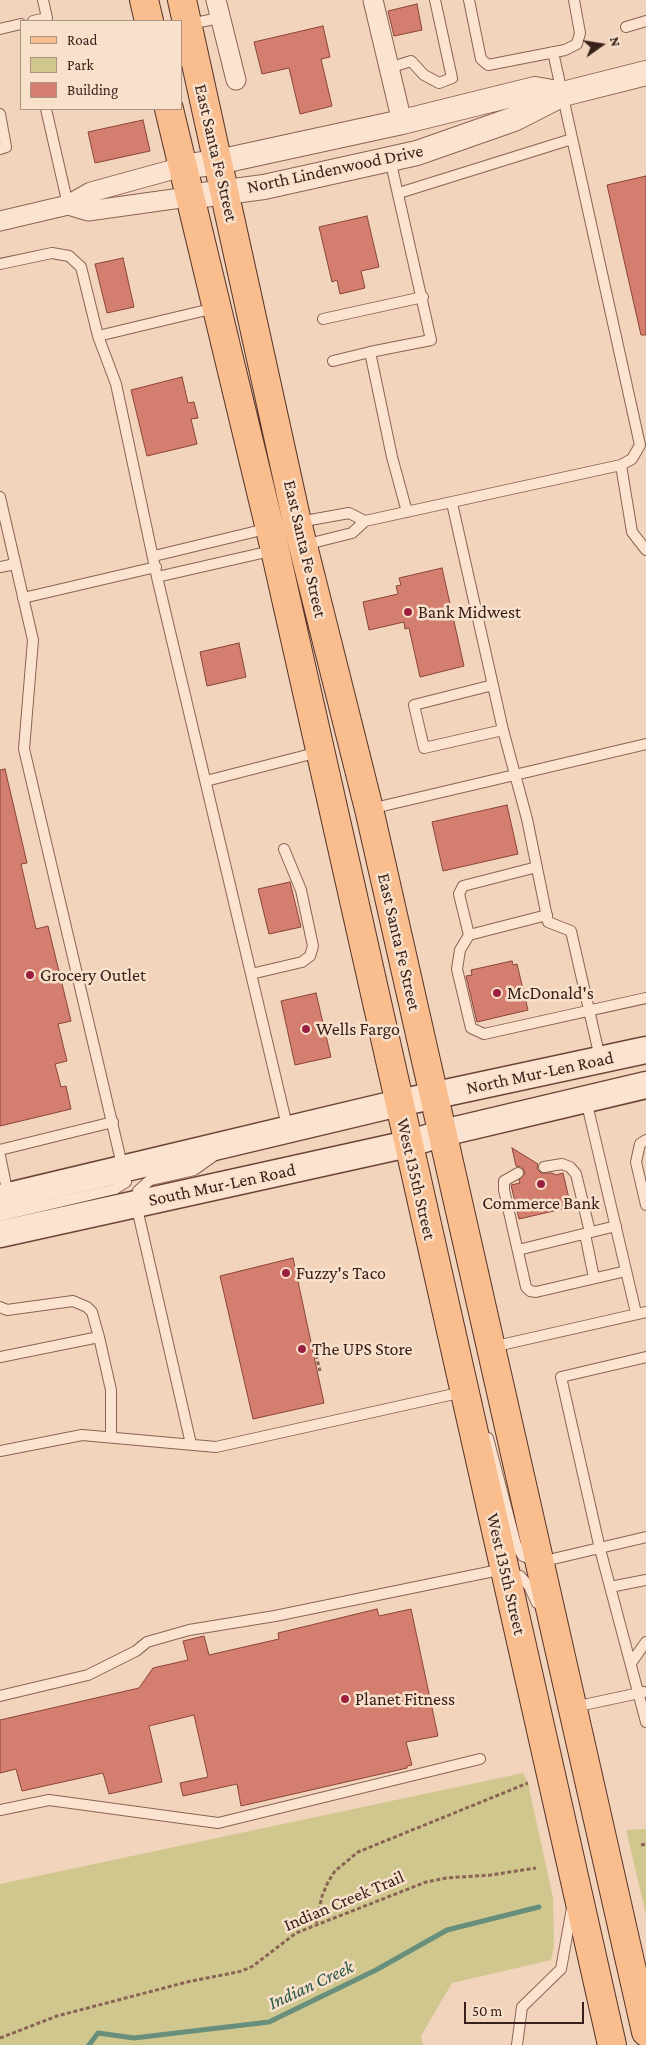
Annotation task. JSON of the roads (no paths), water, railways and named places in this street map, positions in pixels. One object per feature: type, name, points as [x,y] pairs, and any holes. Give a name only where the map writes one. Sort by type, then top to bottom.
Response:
[{"type":"main road","points":[[144,0],[149,20]]},
{"type":"main road","name":"East Santa Fe Street","points":[[185,12],[225,192],[286,537],[320,752],[399,1104]]},
{"type":"main road","name":"East Santa Fe Street","points":[[169,110],[188,197],[216,308],[369,809],[434,1096]]},
{"type":"main road","name":"North Mur-Len Road","points":[[434,1096],[646,1050]]},
{"type":"main road","name":"North Mur-Len Road","points":[[443,1133],[646,1085]]},
{"type":"main road","name":"South Mur-Len Road","points":[[3,1203],[124,1168],[434,1096]]},
{"type":"main road","name":"West 135th Street","points":[[434,1096],[540,1562],[566,1699],[598,1819],[644,2018]]},
{"type":"main road","name":"West 135th Street","points":[[399,1104],[612,2045]]},
{"type":"main road","name":"South Mur-Len Road","points":[[0,1234],[408,1144],[443,1133]]},
{"type":"street","points":[[373,0],[402,122]]},
{"type":"street","name":"East Santa Fe Street","points":[[218,9],[236,80]]},
{"type":"street","name":"North Lindenwood Drive","points":[[68,206],[88,211],[264,187],[417,154],[514,119],[563,94],[646,73]]},
{"type":"street","name":"North Lindenwood Drive","points":[[0,221],[68,206],[91,192],[182,167],[218,162],[402,122],[534,89],[563,94]]},
{"type":"lane","points":[[39,20],[47,18],[43,0]]},
{"type":"lane","points":[[389,68],[411,61],[424,75],[439,83],[452,78],[435,0]]},
{"type":"lane","points":[[469,0],[481,59],[484,64],[488,65],[565,50],[579,42],[574,0]]},
{"type":"lane","points":[[185,12],[218,9]]},
{"type":"lane","points":[[626,27],[646,21]]},
{"type":"lane","points":[[0,29],[20,24]]},
{"type":"lane","points":[[154,556],[286,537],[352,533],[365,521],[621,465],[632,459],[640,445],[563,94],[552,52]]},
{"type":"lane","points":[[46,110],[68,206]]},
{"type":"lane","points":[[0,114],[6,147],[0,149]]},
{"type":"lane","points":[[399,193],[572,139]]},
{"type":"lane","points":[[332,361],[431,340],[390,159]]},
{"type":"lane","points":[[0,264],[52,253],[69,256],[81,267],[98,336],[116,384],[157,572],[288,1130]]},
{"type":"lane","points":[[323,319],[423,298]]},
{"type":"lane","points":[[98,336],[216,308]]},
{"type":"lane","points":[[370,352],[392,458],[407,512]]},
{"type":"lane","points":[[621,465],[632,532],[646,550]]},
{"type":"lane","points":[[0,497],[33,640],[24,749],[124,1168]]},
{"type":"lane","points":[[452,502],[503,730],[537,867],[546,915],[548,922],[571,930],[600,1060]]},
{"type":"lane","points":[[23,598],[157,572],[286,537],[349,513],[365,521]]},
{"type":"lane","points":[[0,567],[15,564]]},
{"type":"lane","points":[[493,685],[414,705],[424,748],[503,730]]},
{"type":"lane","points":[[369,809],[646,744]]},
{"type":"lane","points":[[206,781],[320,752]]},
{"type":"lane","points":[[251,974],[302,962],[310,956],[313,946],[301,890],[284,849]]},
{"type":"lane","points":[[470,935],[459,894],[463,886],[537,867]]},
{"type":"lane","points":[[546,915],[470,935],[460,950],[457,969],[471,1028],[484,1034],[646,998]]},
{"type":"lane","points":[[491,1347],[641,1313],[626,1271],[586,1100]]},
{"type":"lane","points":[[0,1150],[113,1122]]},
{"type":"lane","points":[[646,1140],[640,1144],[636,1162],[646,1205]]},
{"type":"lane","points":[[191,1444],[136,1204],[138,1191],[150,1180],[194,1170],[232,1143]]},
{"type":"lane","points":[[0,1156],[3,1203]]},
{"type":"lane","points":[[544,1168],[562,1164],[570,1166],[576,1174],[588,1233],[594,1278]]},
{"type":"lane","points":[[518,1173],[504,1181],[504,1190],[526,1287],[530,1291],[536,1292],[626,1271]]},
{"type":"lane","points":[[518,1250],[616,1226]]},
{"type":"lane","points":[[0,1307],[7,1310],[73,1301],[87,1307],[92,1312],[100,1337],[111,1390],[110,1437]]},
{"type":"lane","points":[[0,1357],[100,1337]]},
{"type":"lane","points":[[646,1357],[561,1377],[600,1549],[631,1663],[643,1692],[646,1722]]},
{"type":"lane","points":[[0,1451],[82,1435],[216,1447],[466,1402],[485,1428],[516,1545],[524,1556],[540,1562],[646,1537]]},
{"type":"lane","points":[[0,1696],[88,1675],[136,1651],[148,1642],[189,1630],[275,1616],[494,1571],[520,1576],[529,1586],[536,1599],[540,1618]]},
{"type":"lane","points":[[610,1587],[646,1580]]},
{"type":"lane","points":[[631,1663],[646,1642]]},
{"type":"lane","points":[[566,1699],[643,1692]]},
{"type":"lane","points":[[0,1810],[49,1800],[218,1823],[480,1759]]},
{"type":"lane","points":[[517,2045],[522,2007],[561,1969],[576,1885]]},
{"type":"waterway","name":"Indian Creek","points":[[89,2045],[98,2033],[134,2038],[269,2022],[376,1970],[447,1930],[539,1907]]},
{"type":"place","name":"Bank Midwest","points":[[408,612]]},
{"type":"place","name":"Grocery Outlet","points":[[30,975]]},
{"type":"place","name":"McDonald's","points":[[497,993]]},
{"type":"place","name":"Wells Fargo","points":[[306,1029]]},
{"type":"place","name":"Commerce Bank","points":[[541,1184]]},
{"type":"place","name":"Fuzzy's Taco","points":[[286,1273]]},
{"type":"place","name":"The UPS Store","points":[[302,1349]]},
{"type":"place","name":"Planet Fitness","points":[[345,1699]]}]
